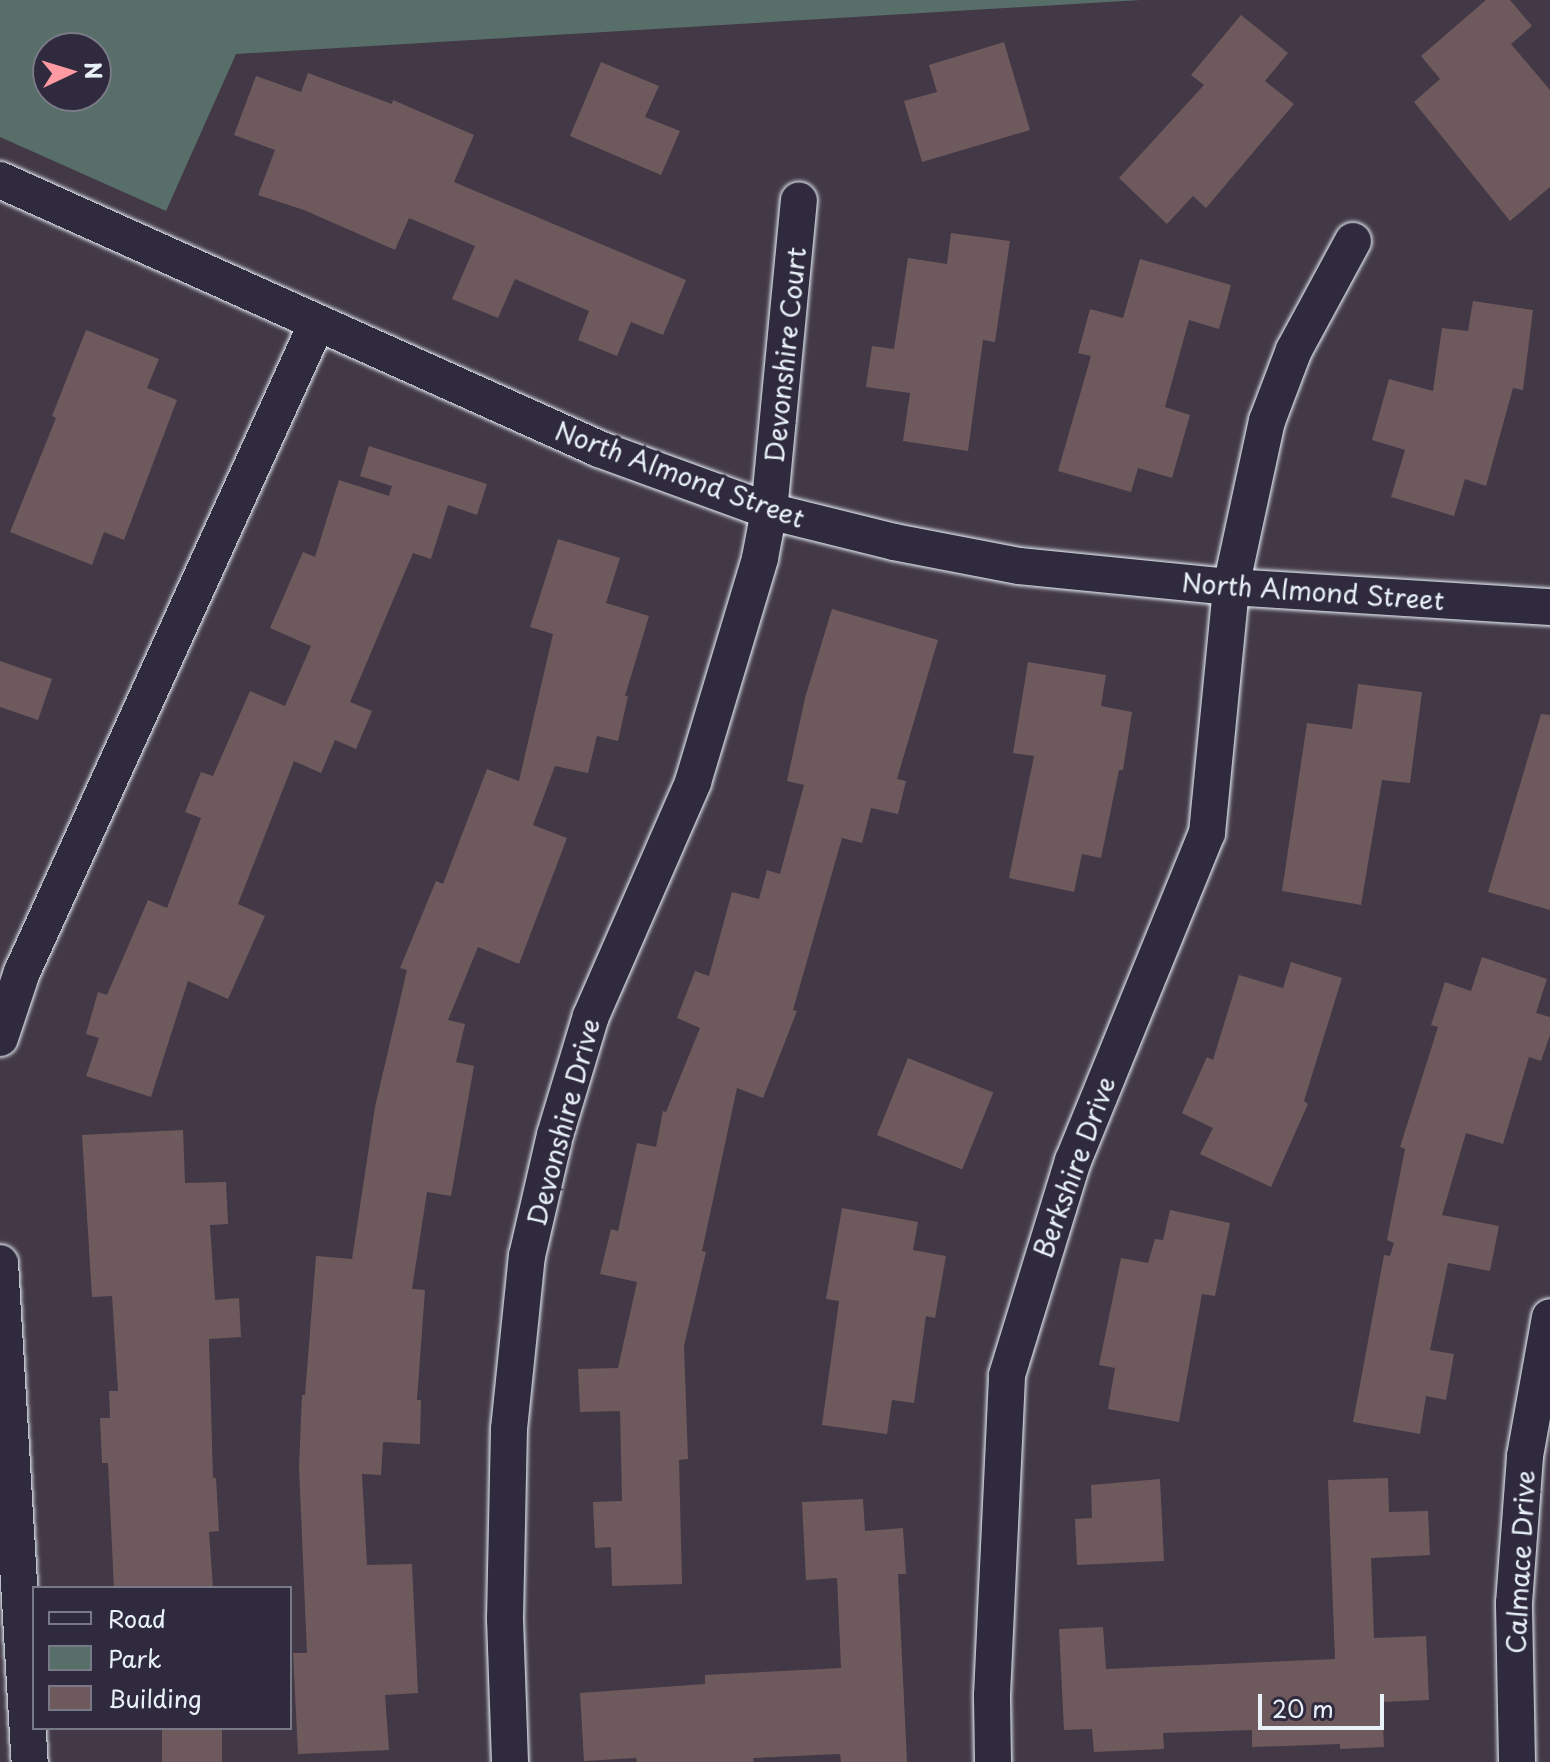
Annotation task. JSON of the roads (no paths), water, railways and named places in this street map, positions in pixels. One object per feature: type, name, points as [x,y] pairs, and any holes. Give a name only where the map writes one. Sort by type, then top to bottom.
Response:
[{"type":"street","name":"North Almond Street","points":[[0,180],[599,449],[769,511],[894,542],[1019,566],[1231,587],[1550,607]]},
{"type":"street","name":"Devonshire Court","points":[[769,511],[799,200]]},
{"type":"street","name":"Berkshire Drive","points":[[993,1762],[992,1695],[1007,1375],[1073,1161],[1207,833],[1231,587],[1267,421],[1294,350],[1353,241]]},
{"type":"street","points":[[0,1038],[22,972],[317,323]]},
{"type":"street","name":"Devonshire Drive","points":[[510,1762],[505,1619],[509,1429],[527,1256],[555,1135],[591,1016],[693,782],[760,558],[769,511]]},
{"type":"street","points":[[0,1263],[30,1762]]},
{"type":"street","name":"Calmace Drive","points":[[1517,1762],[1514,1603],[1525,1456],[1550,1317]]}]
